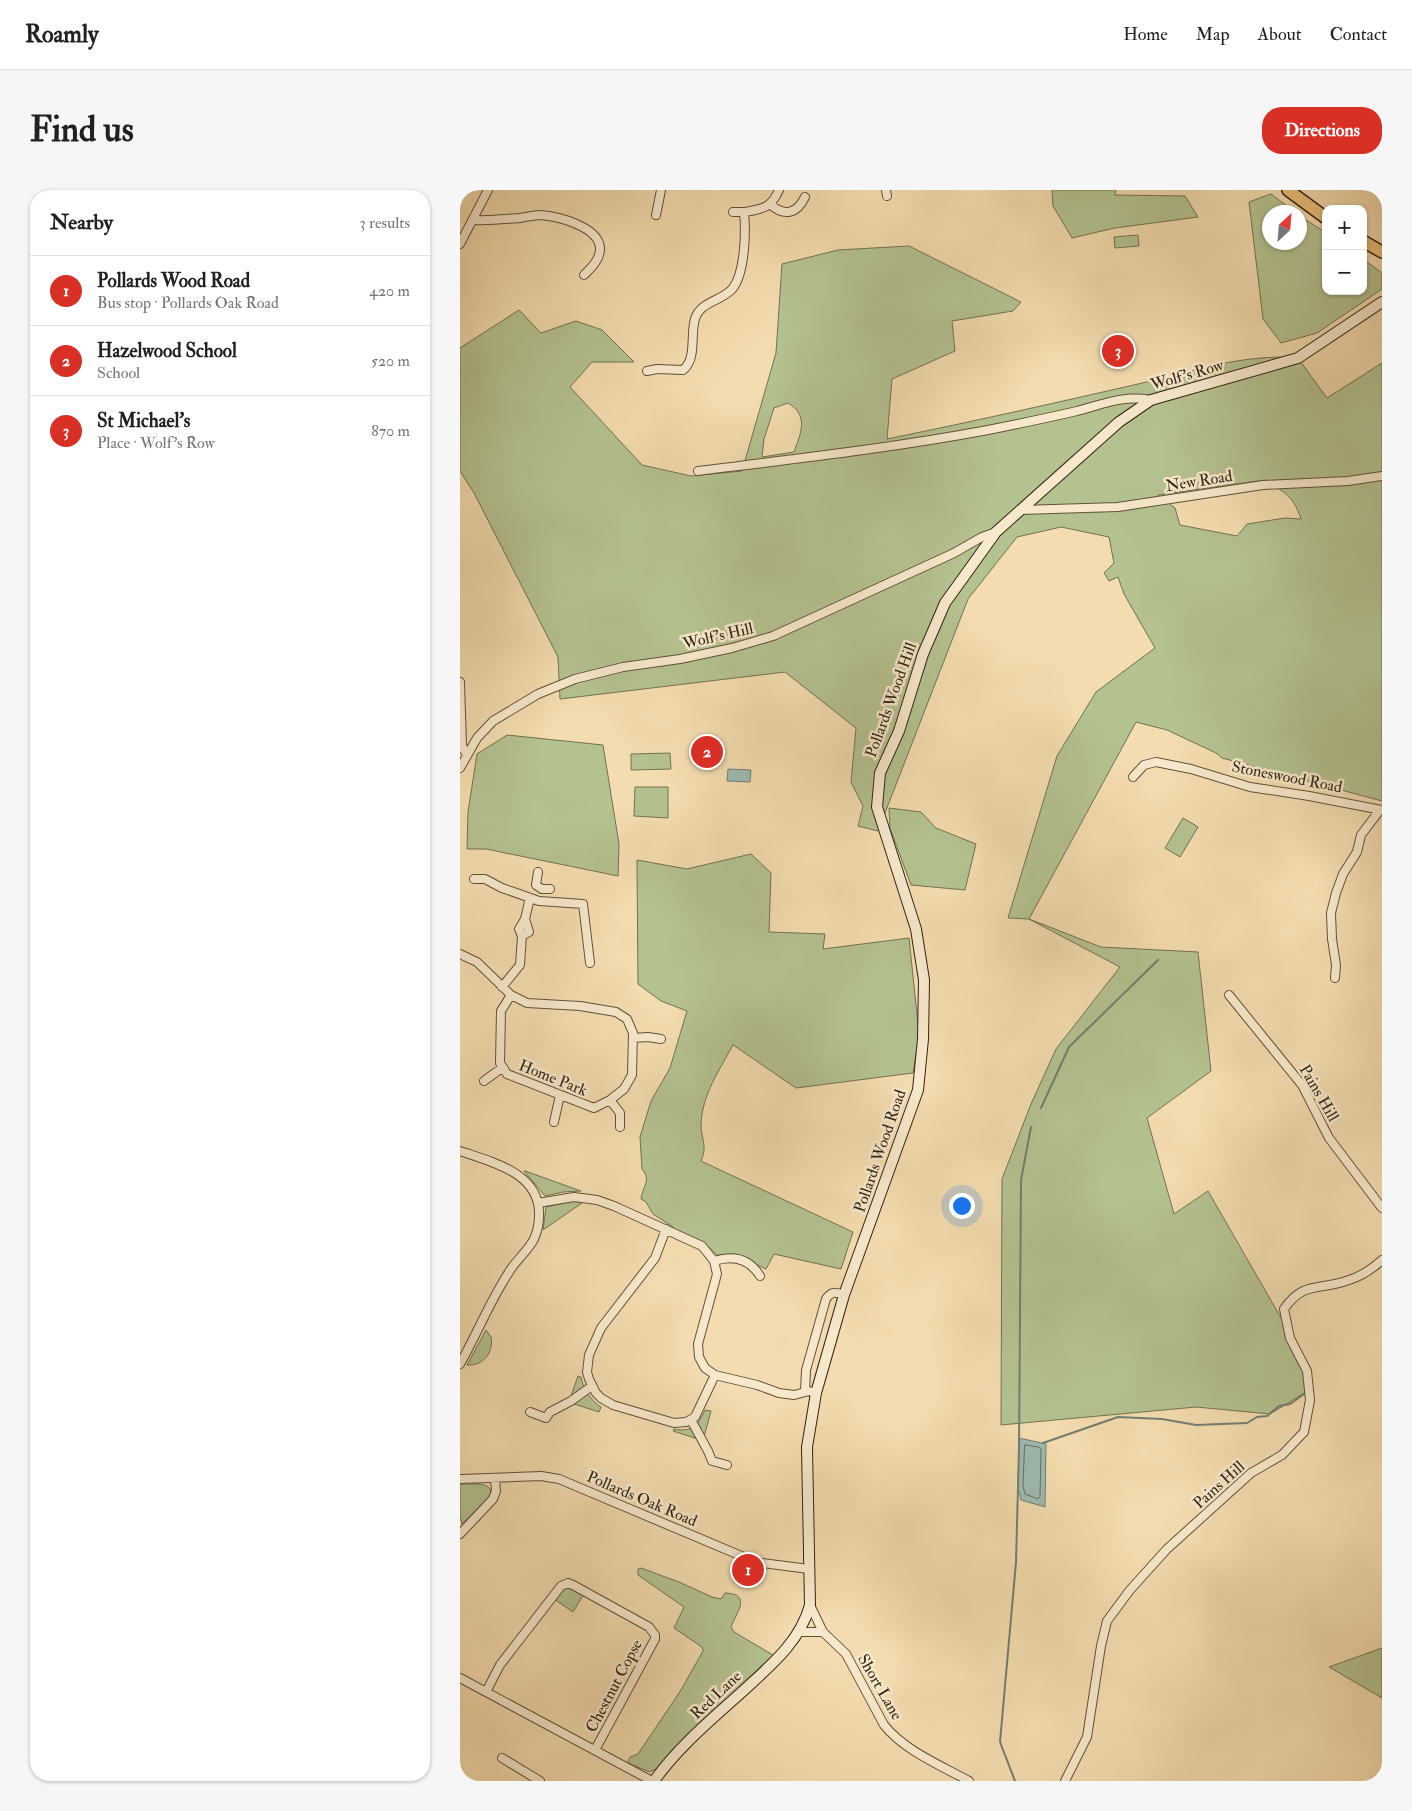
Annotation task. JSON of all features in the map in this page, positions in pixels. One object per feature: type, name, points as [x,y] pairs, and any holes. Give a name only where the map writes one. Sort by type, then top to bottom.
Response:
[{"type":"main road","points":[[1288,190],[1322,215]]},
{"type":"main road","points":[[1304,203],[1322,212]]},
{"type":"main road","points":[[1367,235],[1382,243]]},
{"type":"main road","points":[[1367,243],[1382,252]]},
{"type":"street","points":[[460,244],[488,190]]},
{"type":"street","points":[[656,215],[661,190]]},
{"type":"street","points":[[733,212],[763,209],[770,204],[779,190]]},
{"type":"street","points":[[770,204],[777,211],[788,212],[796,209],[805,197]]},
{"type":"street","points":[[647,371],[657,369],[685,372],[692,354],[695,318],[701,308],[733,288],[738,278],[746,239],[744,212]]},
{"type":"street","points":[[474,220],[490,221],[540,215],[564,220],[591,232],[598,240],[600,250],[598,258],[584,275]]},
{"type":"street","name":"Wolf's Row","points":[[1020,510],[1119,422],[1151,400],[1298,358],[1382,302]]},
{"type":"street","points":[[698,471],[845,453],[985,430],[1077,411],[1116,399],[1135,397],[1151,400]]},
{"type":"street","name":"New Road","points":[[1020,510],[1118,507],[1263,485],[1348,481],[1382,476]]},
{"type":"street","name":"Pollards Wood Hill","points":[[914,923],[877,807],[880,773],[899,731],[923,654],[945,603],[996,532],[1020,510]]},
{"type":"street","name":"Wolf's Hill","points":[[460,768],[477,738],[493,721],[538,694],[564,683],[623,667],[680,659],[732,648],[773,636],[946,557],[982,537],[996,532]]},
{"type":"street","points":[[460,682],[462,745],[467,754]]},
{"type":"street","name":"Stoneswood Road","points":[[1133,777],[1144,764],[1156,762],[1191,769],[1250,787],[1305,795],[1381,810]]},
{"type":"street","points":[[1335,978],[1336,965],[1331,913],[1336,893],[1343,874],[1357,852],[1361,835],[1381,810]]},
{"type":"street","points":[[538,872],[536,885],[546,889],[539,901]]},
{"type":"street","points":[[474,879],[485,878],[502,888],[539,901],[583,904],[590,963]]},
{"type":"street","points":[[502,987],[520,965],[522,936],[519,929],[525,919],[530,898]]},
{"type":"street","name":"Pollards Wood Road","points":[[810,1392],[918,1090],[923,1039],[924,980],[914,923]]},
{"type":"street","points":[[460,954],[477,962],[511,995],[527,1004],[580,1006],[616,1012],[627,1019],[633,1033],[632,1075],[624,1089],[610,1100],[620,1113],[620,1127]]},
{"type":"street","name":"Home Park","points":[[511,995],[501,1011],[500,1063],[507,1074],[594,1108],[610,1100]]},
{"type":"street","name":"Pains Hill","points":[[1230,995],[1302,1085],[1329,1138],[1382,1208]]},
{"type":"street","points":[[633,1038],[648,1037],[661,1039]]},
{"type":"street","points":[[484,1081],[503,1067]]},
{"type":"street","points":[[554,1122],[560,1095]]},
{"type":"street","points":[[460,1151],[514,1172],[528,1185],[538,1203],[538,1226],[533,1241],[508,1273],[460,1364]]},
{"type":"street","points":[[538,1203],[574,1197],[598,1200],[702,1246],[714,1261],[717,1274],[698,1344],[701,1362],[705,1368],[714,1375],[786,1394],[810,1392]]},
{"type":"street","points":[[666,1229],[655,1258],[607,1319],[597,1335],[587,1363],[589,1379],[601,1398],[613,1405],[674,1423],[691,1420],[698,1413],[714,1375]]},
{"type":"street","points":[[714,1261],[734,1257],[752,1266],[760,1276]]},
{"type":"street","name":"Pains Hill","points":[[1065,1781],[1087,1737],[1101,1646],[1107,1621],[1130,1590],[1167,1550],[1251,1473],[1282,1455],[1304,1432],[1310,1400],[1307,1371],[1290,1338],[1284,1309],[1291,1299],[1306,1289],[1348,1281],[1370,1271],[1382,1260]]},
{"type":"street","name":"Pollards Wood Road","points":[[799,1632],[810,1605],[808,1447],[810,1392],[806,1370],[826,1298],[833,1292],[844,1295]]},
{"type":"street","points":[[530,1412],[546,1418],[550,1412],[572,1401],[592,1386]]},
{"type":"street","points":[[691,1420],[712,1461],[727,1465]]},
{"type":"street","name":"Pollards Oak Road","points":[[460,1479],[534,1476],[559,1479],[752,1560],[773,1565],[810,1569]]},
{"type":"street","points":[[460,1534],[493,1499],[496,1491],[495,1479]]},
{"type":"street","name":"Chestnut Copse","points":[[486,1692],[504,1660],[561,1586],[568,1583],[573,1584],[649,1627],[655,1635],[655,1639],[594,1750]]},
{"type":"street","name":"Short Lane","points":[[810,1605],[823,1632],[846,1654],[884,1725],[892,1735],[919,1753],[969,1781]]},
{"type":"street","points":[[799,1632],[823,1632]]},
{"type":"street","name":"Red Lane","points":[[653,1781],[688,1741],[775,1661],[799,1632]]},
{"type":"street","name":"Chestnut Copse","points":[[460,1678],[653,1781]]},
{"type":"street","points":[[502,1758],[540,1781]]},
{"type":"green space","points":[[1052,190],[1116,190],[1115,195],[1185,196],[1198,217],[1115,228],[1072,238],[1053,206]]},
{"type":"green space","points":[[1271,194],[1286,205],[1262,205],[1262,250],[1307,250],[1307,221],[1322,230],[1322,295],[1367,295],[1367,262],[1382,273],[1382,289],[1317,333],[1281,343],[1263,319],[1249,202]]},
{"type":"green space","points":[[1138,235],[1139,246],[1115,248],[1114,237]]},
{"type":"green space","points":[[909,246],[1021,302],[1013,311],[952,321],[955,351],[892,379],[887,439],[1218,365],[1258,358],[1298,358],[1327,398],[1382,363],[1382,801],[1222,758],[1216,753],[1167,730],[1136,722],[1029,919],[1008,918],[1057,756],[1096,692],[1155,648],[1124,594],[1118,577],[1109,581],[1104,573],[1114,563],[1109,537],[1061,527],[1017,537],[968,599],[878,831],[858,826],[863,806],[851,782],[856,728],[785,672],[560,699],[558,657],[474,493],[460,471],[460,348],[519,310],[541,333],[576,321],[602,330],[634,362],[592,362],[570,387],[642,465],[691,476],[742,471],[776,353],[782,264],[838,250]],"holes":[[[788,403],[799,413],[802,425],[794,452],[762,457],[764,439],[774,408]],[[1265,480],[1288,495],[1301,519],[1285,518],[1247,524],[1237,536],[1180,525],[1175,508],[1158,495]]]},
{"type":"green space","points":[[507,735],[603,745],[619,844],[618,876],[486,849],[467,849],[468,812],[477,754]]},
{"type":"green space","points":[[670,753],[671,769],[631,770],[631,754]]},
{"type":"green space","points":[[635,787],[668,787],[668,818],[634,816]]},
{"type":"green space","points":[[889,808],[921,812],[936,828],[976,844],[965,890],[911,885],[890,828]]},
{"type":"green space","points":[[1183,818],[1198,827],[1180,857],[1165,848]]},
{"type":"green space","points":[[751,854],[771,873],[769,932],[825,934],[823,949],[909,938],[919,1034],[913,1073],[796,1088],[733,1045],[712,1083],[702,1113],[701,1129],[704,1151],[701,1161],[853,1232],[841,1269],[774,1254],[766,1269],[734,1254],[717,1255],[705,1244],[673,1229],[673,1227],[653,1214],[646,1202],[641,1199],[646,1184],[646,1177],[642,1169],[640,1137],[651,1101],[670,1068],[687,1011],[661,1001],[638,984],[637,860],[687,869]]},
{"type":"green space","points":[[1029,919],[1101,947],[1198,952],[1211,1071],[1147,1118],[1174,1214],[1208,1191],[1288,1330],[1309,1390],[1270,1414],[1196,1407],[1001,1425],[1002,1179],[1031,1104],[1056,1049],[1120,967]]},
{"type":"green space","points":[[524,1171],[581,1191],[545,1196]]},
{"type":"green space","points":[[574,1201],[582,1203],[543,1230],[546,1207]]},
{"type":"green space","points":[[486,1330],[491,1337],[489,1353],[482,1361],[473,1365],[467,1365]]},
{"type":"green space","points":[[578,1376],[581,1377],[591,1398],[601,1407],[599,1412],[571,1403],[570,1399]]},
{"type":"green space","points":[[705,1410],[711,1411],[704,1437],[701,1440],[673,1431],[674,1429],[686,1430],[694,1426]]},
{"type":"green space","points":[[460,1484],[481,1484],[491,1491],[490,1496],[462,1524],[460,1516]]},
{"type":"green space","points":[[641,1568],[712,1597],[721,1599],[725,1593],[734,1594],[741,1601],[731,1627],[734,1632],[773,1655],[678,1745],[656,1769],[650,1772],[630,1764],[628,1761],[630,1757],[638,1754],[681,1690],[703,1651],[702,1647],[674,1628],[684,1607],[638,1575],[638,1569]]},
{"type":"green space","points":[[568,1587],[584,1594],[573,1612],[554,1599],[564,1588]]},
{"type":"green space","points":[[1382,1648],[1382,1698],[1329,1667]]},
{"type":"water","points":[[728,769],[751,770],[750,782],[727,781]]},
{"type":"water","points":[[1019,1438],[1046,1444],[1045,1507],[1021,1500],[1018,1487]]},
{"type":"waterway","points":[[1041,1108],[1069,1047],[1158,960]]},
{"type":"waterway","points":[[1015,1781],[1000,1742],[1016,1562],[1019,1449],[1021,1180],[1031,1127]]},
{"type":"waterway","points":[[1043,1443],[1118,1417],[1162,1419],[1196,1425],[1247,1423],[1257,1417],[1267,1416],[1279,1406],[1290,1404],[1307,1392]]},
{"type":"place","name":"St Michael's","points":[[1118,351]]},
{"type":"place","name":"Hazelwood School","points":[[707,752]]},
{"type":"place","name":"Pollards Wood Road","points":[[748,1570]]}]
